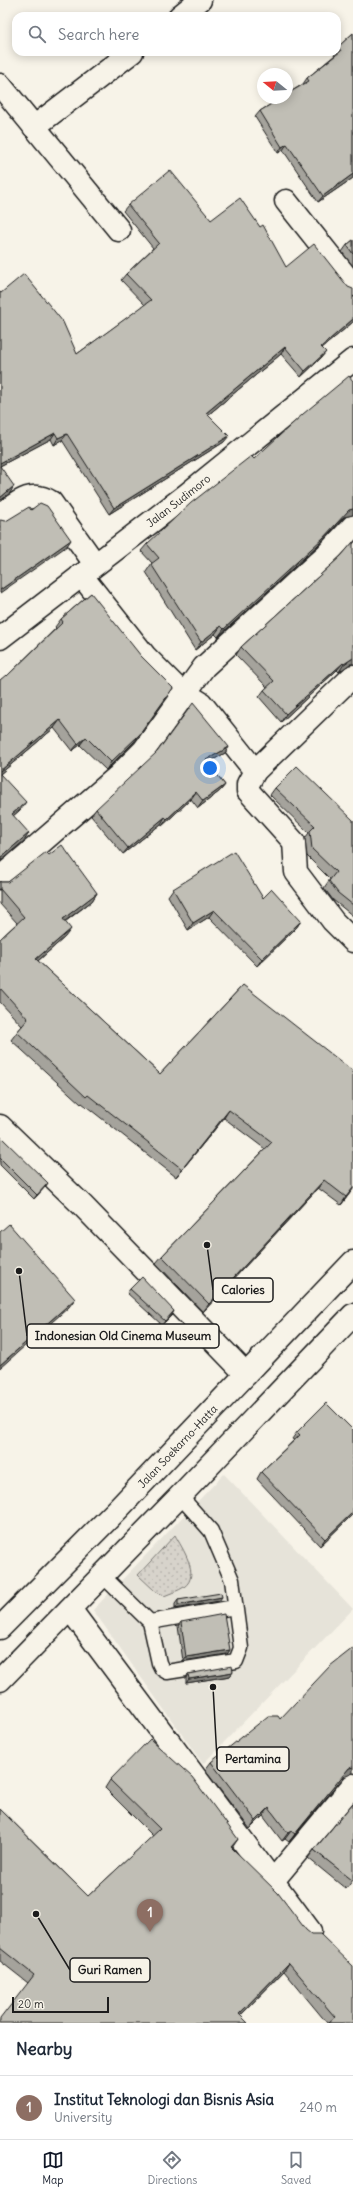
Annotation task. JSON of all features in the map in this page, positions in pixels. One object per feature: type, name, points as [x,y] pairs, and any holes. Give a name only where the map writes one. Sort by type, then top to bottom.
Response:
[{"type":"street","points":[[185,12],[200,0]]},
{"type":"street","points":[[34,127],[127,56]]},
{"type":"street","points":[[0,85],[119,230]]},
{"type":"street","points":[[286,201],[353,285]]},
{"type":"street","name":"Jalan Sudimoro","points":[[0,638],[185,496],[353,360]]},
{"type":"street","points":[[0,516],[26,497],[43,497],[51,502],[88,570],[145,656],[177,688],[200,703],[256,771]]},
{"type":"street","points":[[0,878],[118,776],[144,750],[186,694],[204,667],[327,554],[353,526]]},
{"type":"street","points":[[353,676],[256,771],[248,784],[248,791],[294,842],[296,872],[333,921],[353,941]]},
{"type":"street","points":[[0,1126],[82,1205],[246,1374]]},
{"type":"street","name":"Jalan Soekarno-Hatta","points":[[0,1628],[118,1509],[353,1262]]},
{"type":"street","points":[[0,1680],[103,1576],[353,1315]]},
{"type":"street","points":[[70,1609],[310,1931]]},
{"type":"street","points":[[272,1882],[353,1785]]},
{"type":"lane","points":[[103,1576],[150,1622],[159,1663],[162,1669],[167,1672],[236,1661],[241,1648],[232,1580],[212,1531],[180,1496]]},
{"type":"lane","points":[[150,1622],[235,1607]]},
{"type":"shaded area","points":[[224,1474],[353,1609],[203,1764],[93,1610]]},
{"type":"shaded area","points":[[175,1535],[188,1561],[191,1576],[189,1582],[184,1587],[164,1596],[155,1591],[138,1575]]},
{"type":"building","points":[[353,33],[353,174],[323,196],[287,144],[282,147],[260,111],[271,104],[293,104],[293,90],[309,81],[307,78],[335,56],[341,56],[341,44]]},
{"type":"building","points":[[170,170],[211,220],[240,198],[260,227],[263,225],[286,267],[314,244],[348,287],[353,289],[353,319],[321,347],[326,352],[305,371],[285,347],[206,413],[229,436],[114,508],[67,434],[58,438],[55,433],[0,463],[0,292],[1,293],[24,274],[63,322],[77,354],[151,300],[126,274],[159,243],[128,205]]},
{"type":"building","points":[[353,240],[353,254],[347,245]]},
{"type":"building","points":[[349,376],[353,381],[353,509],[349,510],[323,538],[224,629],[221,626],[201,642],[151,564],[159,558],[147,544],[191,503],[251,456],[254,459],[303,414]]},
{"type":"building","points":[[0,466],[14,486],[0,498]]},
{"type":"building","points":[[40,503],[47,506],[71,540],[0,590],[0,520],[6,521],[29,507],[31,510]]},
{"type":"building","points":[[353,542],[353,658],[344,664],[343,663],[286,714],[264,690],[274,681],[241,647],[341,556]]},
{"type":"building","points":[[91,593],[141,656],[173,688],[140,734],[111,762],[86,737],[78,744],[60,720],[0,771],[0,680],[6,675],[7,676],[63,622],[61,619]]},
{"type":"building","points":[[193,703],[229,747],[206,760],[225,785],[203,801],[196,792],[167,819],[165,817],[128,848],[96,809],[157,752]]},
{"type":"building","points":[[297,766],[353,820],[353,905],[338,893],[329,881],[336,872],[312,849],[310,831],[315,826],[275,788]]},
{"type":"building","points":[[0,774],[26,802],[12,814],[29,833],[0,858]]},
{"type":"building","points":[[62,845],[97,893],[63,919],[71,929],[36,959],[160,1074],[243,985],[353,1071],[353,1188],[346,1197],[324,1180],[209,1304],[162,1256],[272,1142],[229,1110],[182,1169],[88,1095],[86,1097],[17,1032],[28,1019],[0,988],[0,939],[24,917],[0,889],[0,881],[8,882],[46,852],[49,855]]},
{"type":"building","points":[[234,851],[263,898],[272,889],[301,921],[262,959],[214,910],[193,923],[173,889]]},
{"type":"building","points":[[0,1136],[48,1183],[37,1195],[0,1158]]},
{"type":"building","points":[[9,1224],[75,1299],[0,1365],[0,1232]]},
{"type":"building","points":[[142,1277],[174,1311],[165,1321],[130,1289]]},
{"type":"building","points":[[326,1403],[353,1430],[353,1512],[325,1539],[261,1472],[300,1435],[297,1432]]},
{"type":"building","points":[[221,1593],[222,1597],[178,1605],[178,1600]]},
{"type":"building","points":[[224,1614],[230,1650],[186,1657],[181,1622]]},
{"type":"building","points":[[353,1648],[353,1767],[349,1768],[295,1834],[291,1831],[288,1833],[269,1808],[256,1821],[211,1762],[268,1716],[278,1716],[280,1719],[330,1666]]},
{"type":"building","points":[[232,1666],[233,1672],[189,1679],[188,1674]]},
{"type":"building","points":[[150,1739],[192,1777],[238,1839],[231,1847],[278,1893],[306,1930],[311,1934],[320,1934],[353,1966],[353,2023],[328,2023],[335,2017],[289,1963],[239,2014],[248,2023],[0,2023],[0,2019],[34,1975],[0,1948],[0,1809],[88,1896],[160,1829],[110,1780]]},
{"type":"building","points":[[353,1803],[353,1879],[352,1880],[314,1850]]},
{"type":"place","name":"Calories","points":[[207,1245]]},
{"type":"place","name":"Indonesian Old Cinema Museum","points":[[19,1271]]},
{"type":"place","name":"Pertamina","points":[[213,1687]]},
{"type":"place","name":"Guri Ramen","points":[[36,1914]]},
{"type":"place","name":"Institut Teknologi dan Bisnis Asia","points":[[150,1932]]}]
